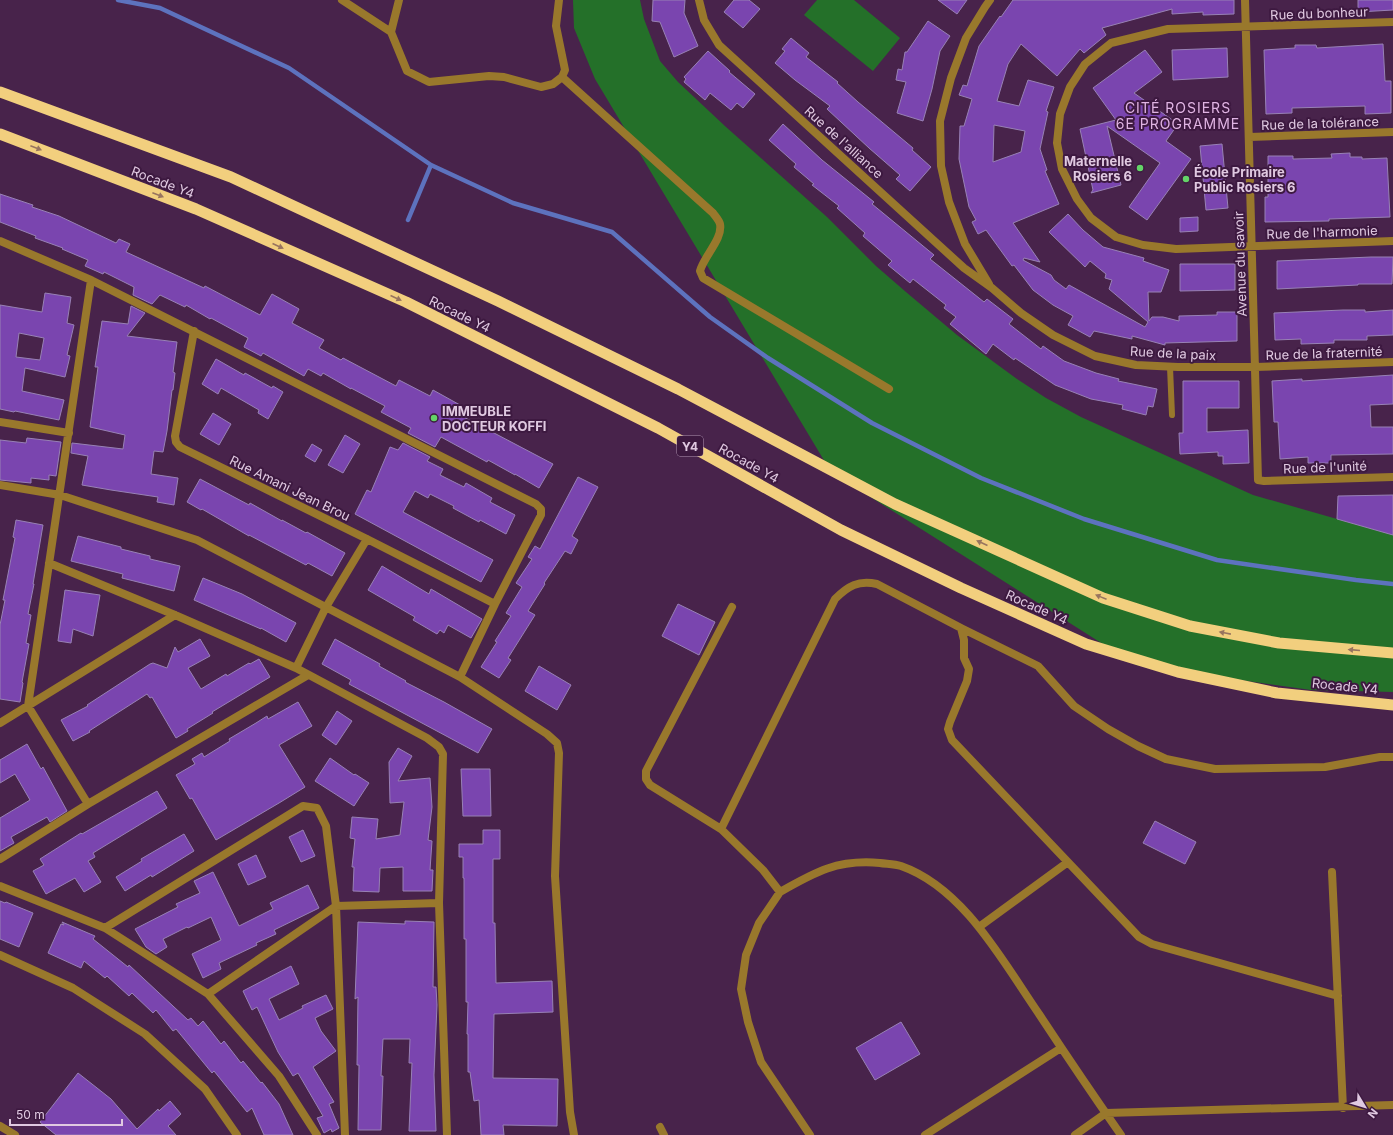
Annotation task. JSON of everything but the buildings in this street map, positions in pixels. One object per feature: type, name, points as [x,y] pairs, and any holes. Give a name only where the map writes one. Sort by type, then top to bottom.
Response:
[{"type":"highway","points":[[0,92],[238,180],[498,301],[678,389],[895,504],[1103,598],[1190,626],[1279,643],[1393,653]]},
{"type":"highway","name":"Rocade Y4","points":[[0,134],[196,209],[406,302],[658,428],[841,530],[961,588],[1086,644],[1178,672],[1277,693],[1393,705]]},
{"type":"street","points":[[342,0],[391,32],[407,71],[429,82],[489,76],[504,77],[541,87],[553,84],[562,77],[565,70],[556,26],[560,0]]},
{"type":"street","points":[[391,32],[399,0]]},
{"type":"street","name":"Rue de l'alliance","points":[[699,0],[704,20],[719,45],[964,268],[992,288]]},
{"type":"street","points":[[990,0],[966,38],[951,78],[940,122],[941,166],[949,202],[965,244],[992,288]]},
{"type":"street","name":"Avenue du savoir","points":[[1245,0],[1258,480]]},
{"type":"street","name":"Rue du bonheur","points":[[1252,246],[1176,250],[1143,245],[1116,237],[1091,218],[1077,199],[1062,169],[1057,143],[1060,114],[1070,87],[1085,64],[1111,43],[1168,29],[1246,28],[1393,22]]},
{"type":"street","points":[[562,77],[713,213],[720,223],[719,235],[702,264],[700,271],[703,278],[889,389]]},
{"type":"street","name":"Rue de la tolérance","points":[[1249,137],[1393,132]]},
{"type":"street","points":[[0,241],[91,280],[536,504],[541,509],[541,515],[495,604],[460,677]]},
{"type":"street","name":"Rue de l'harmonie","points":[[1252,246],[1393,241]]},
{"type":"street","points":[[88,804],[28,706],[91,280]]},
{"type":"street","name":"Rue de la paix","points":[[992,288],[1021,314],[1046,331],[1095,356],[1136,365],[1255,367]]},
{"type":"street","name":"Rue Amani Jean Brou","points":[[194,331],[175,436],[176,442],[180,447],[495,604]]},
{"type":"street","name":"Rue de la fraternité","points":[[1255,367],[1393,362]]},
{"type":"street","points":[[0,422],[69,433]]},
{"type":"street","name":"Rue de l'unité","points":[[1258,480],[1393,477]]},
{"type":"street","points":[[0,485],[60,495],[197,540],[460,677],[547,734],[557,743],[559,753],[555,876],[570,1112],[574,1135]]},
{"type":"street","points":[[296,668],[326,607],[367,539]]},
{"type":"street","points":[[50,563],[175,615],[296,668],[427,738],[439,747],[443,754],[439,903],[447,1135]]},
{"type":"street","points":[[721,829],[834,599],[844,589],[859,583],[867,582],[877,584],[1038,666],[1074,706],[1108,729],[1138,746],[1166,759],[1216,769],[1325,768],[1380,757],[1393,757]]},
{"type":"street","points":[[732,608],[646,771],[646,779],[650,785],[721,829],[763,870],[780,892]]},
{"type":"street","points":[[0,723],[175,615]]},
{"type":"street","points":[[961,628],[964,640],[964,658],[969,669],[967,681],[948,729],[952,740],[1138,937],[1152,944],[1338,996]]},
{"type":"street","points":[[0,859],[88,804],[308,675]]},
{"type":"street","points":[[105,928],[303,806],[317,808],[326,826],[336,906],[345,1135]]},
{"type":"street","points":[[810,1135],[761,1062],[748,1022],[741,989],[746,954],[759,923],[780,892],[805,878],[833,866],[865,862],[900,865],[923,876],[944,890],[979,927],[1121,1135]]},
{"type":"street","points":[[979,927],[1068,862]]},
{"type":"street","points":[[1332,872],[1343,1108]]},
{"type":"street","points":[[0,886],[105,928],[208,994],[279,1076],[317,1135]]},
{"type":"street","points":[[208,994],[336,906],[439,903]]},
{"type":"street","points":[[0,955],[73,988],[145,1034],[204,1088],[237,1135]]},
{"type":"street","points":[[925,1135],[1062,1048]]},
{"type":"street","points":[[1075,1135],[1106,1114],[1343,1108],[1393,1105]]},
{"type":"street","points":[[0,1126],[15,1135]]},
{"type":"street","points":[[660,1127],[664,1135]]},
{"type":"lane","points":[[1170,366],[1172,415]]},
{"type":"green space","points":[[573,0],[640,0],[644,19],[660,61],[678,82],[827,217],[876,266],[906,292],[957,335],[1017,379],[1046,398],[1081,417],[1253,495],[1393,535],[1393,692],[1311,690],[1136,665],[831,472],[595,79],[574,28]]},
{"type":"green space","points":[[817,0],[854,0],[900,38],[873,71],[804,15]]},
{"type":"waterway","points":[[118,0],[160,8],[289,68],[431,165],[513,203],[612,232],[710,317],[768,358],[872,423],[981,478],[1084,519],[1217,560],[1393,584]]},
{"type":"waterway","points":[[408,220],[431,165]]},
{"type":"place","name":"Maternelle Rosiers 6","points":[[1140,168]]},
{"type":"place","name":"École Primaire Public Rosiers 6","points":[[1186,179]]},
{"type":"place","name":"IMMEUBLE DOCTEUR KOFFI","points":[[434,418]]},
{"type":"district","name":"CITÉ ROSIERS 6E PROGRAMME","points":[[1178,116]]}]
